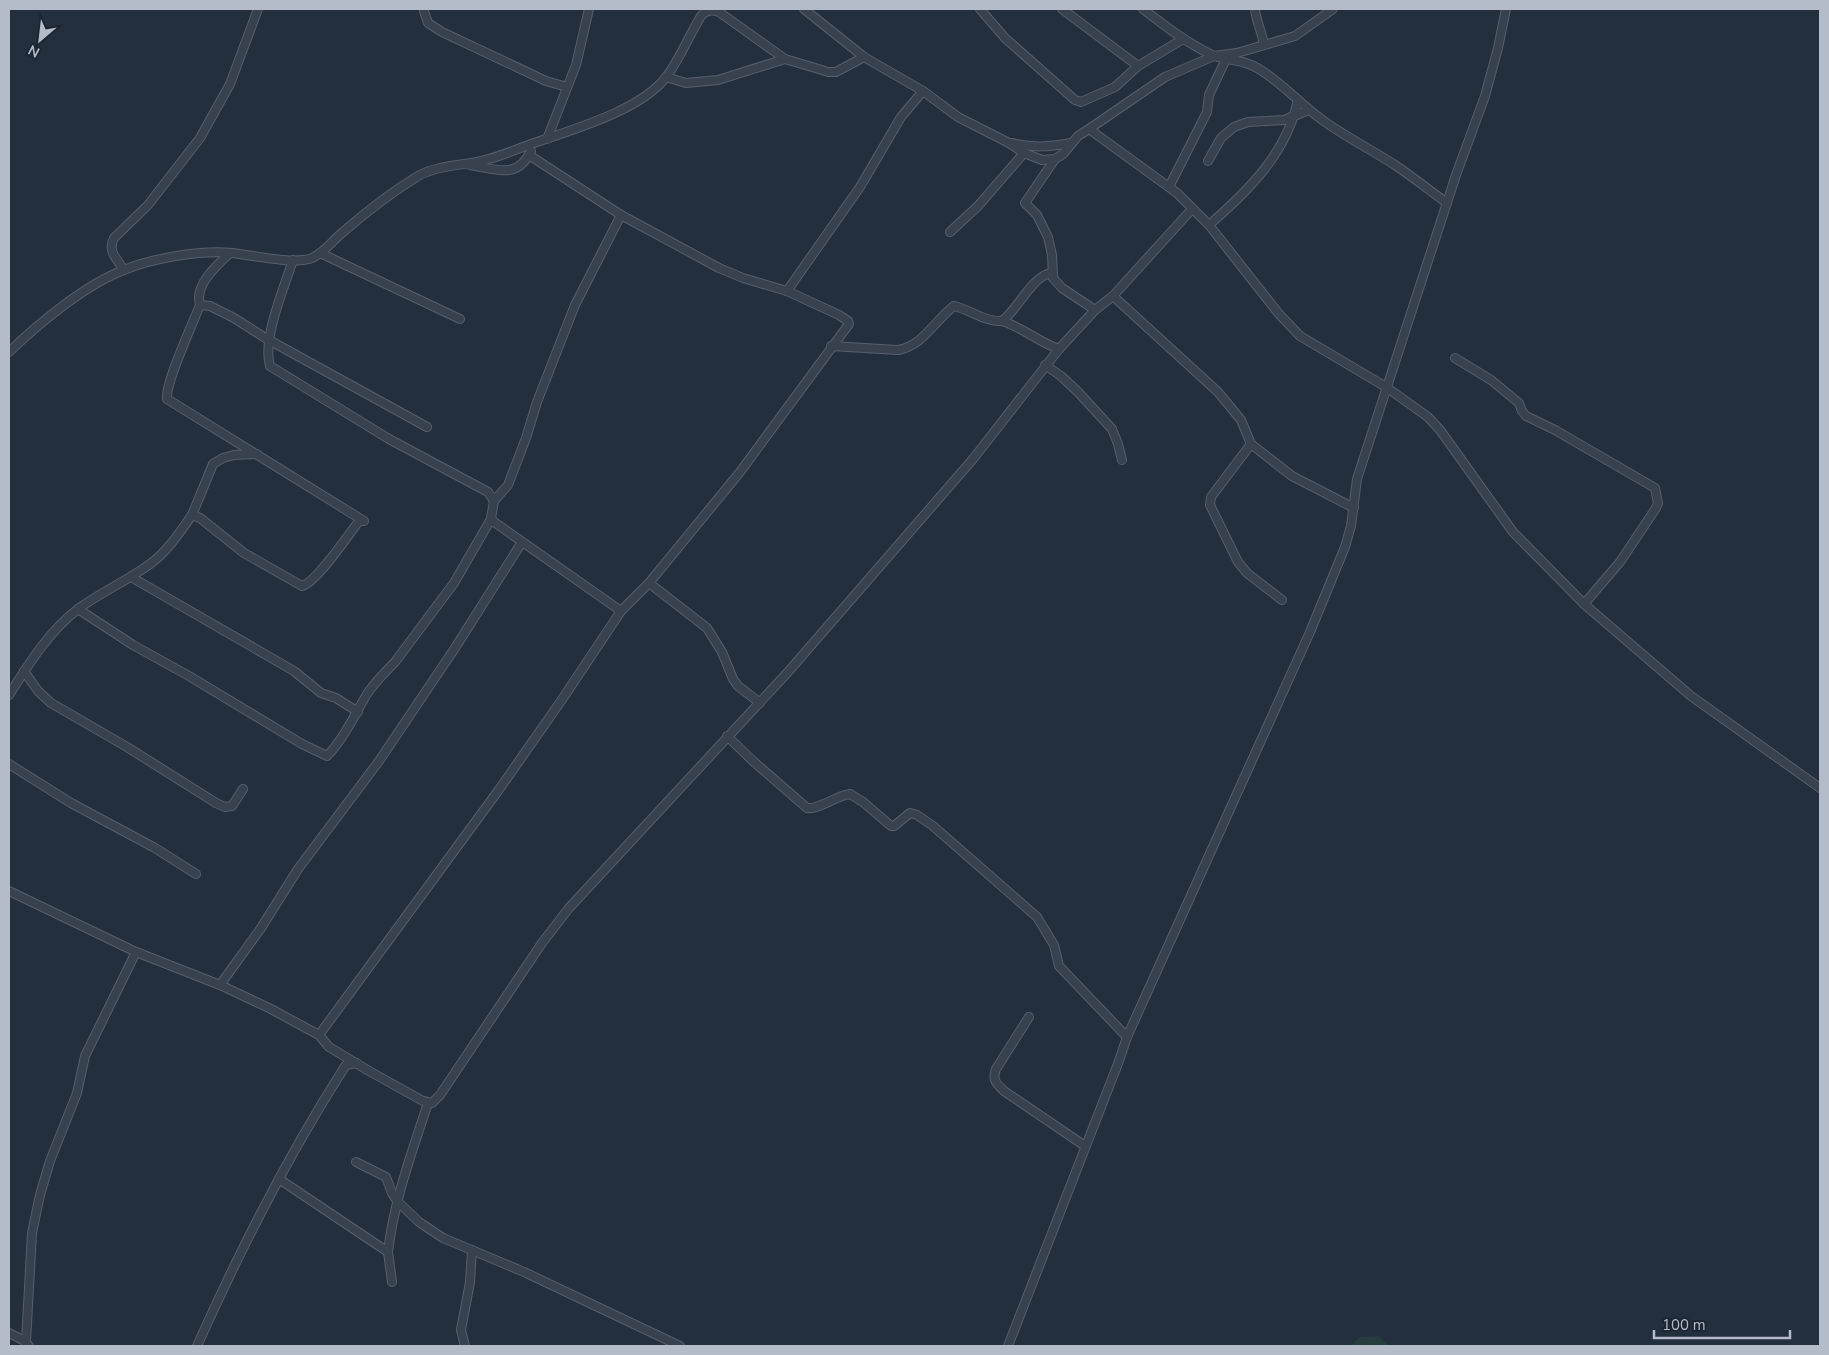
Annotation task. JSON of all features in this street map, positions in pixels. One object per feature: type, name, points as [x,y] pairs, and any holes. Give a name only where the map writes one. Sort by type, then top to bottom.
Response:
[{"type":"street","points":[[124,270],[112,251],[111,246],[114,238],[148,205],[200,138],[230,84],[258,9]]},
{"type":"street","points":[[547,139],[576,65],[589,9]]},
{"type":"street","points":[[804,9],[864,57],[923,91],[958,117],[1009,143],[1024,153],[1042,160],[1055,159]]},
{"type":"street","points":[[980,9],[1005,38],[1079,102],[1083,102],[1115,87],[1138,66],[1183,39]]},
{"type":"street","points":[[1062,9],[1138,66]]},
{"type":"street","points":[[1143,9],[1183,39],[1214,56],[1236,59],[1252,64],[1288,89],[1309,110],[1332,127],[1395,166],[1447,203]]},
{"type":"street","points":[[1255,9],[1264,45]]},
{"type":"street","points":[[1095,310],[1062,288],[1053,278],[1052,254],[1048,237],[1037,215],[1025,203],[1055,159],[1063,154],[1078,136],[1165,77],[1214,56],[1237,53],[1295,36],[1333,9]]},
{"type":"street","points":[[1008,1346],[1127,1037],[1310,632],[1345,547],[1354,508],[1357,479],[1447,203],[1485,96],[1506,9]]},
{"type":"street","points":[[9,352],[30,332],[86,291],[124,270],[170,258],[206,253],[230,253],[293,260],[311,259],[371,210],[418,176],[444,166],[490,159],[611,114],[638,101],[655,89],[666,77],[701,16],[710,10],[719,12],[785,59],[828,72],[836,72],[864,57]]},
{"type":"street","points":[[424,11],[428,23],[432,27],[546,81],[567,87]]},
{"type":"street","points":[[666,77],[686,83],[718,80],[785,59]]},
{"type":"street","points":[[1169,187],[1207,112],[1208,95],[1226,59]]},
{"type":"street","points":[[787,291],[860,187],[901,117],[923,91]]},
{"type":"street","points":[[1209,225],[1234,203],[1267,168],[1278,152],[1295,117],[1298,100]]},
{"type":"street","points":[[1208,161],[1221,138],[1234,127],[1248,122],[1284,120],[1309,110]]},
{"type":"street","points":[[1090,129],[1169,187],[1209,225],[1293,330],[1307,341],[1386,387],[1428,417],[1440,430],[1514,532],[1584,604],[1691,696],[1820,788]]},
{"type":"street","points":[[465,164],[504,170],[516,169],[522,165],[536,142]]},
{"type":"street","points":[[1009,143],[1047,147],[1071,143]]},
{"type":"street","points":[[950,232],[978,206],[1024,153]]},
{"type":"street","points":[[319,1035],[498,791],[621,611],[650,583],[740,472],[831,346],[848,326],[848,321],[839,315],[787,291],[743,278],[720,268],[621,215],[529,155]]},
{"type":"street","points":[[9,891],[136,952],[220,984],[319,1035],[329,1047],[390,1084],[428,1103],[432,1103],[440,1095],[542,943],[569,908],[788,672],[973,459],[1058,349],[1095,310],[1113,296],[1192,209]]},
{"type":"street","points":[[78,609],[134,645],[322,755],[329,755],[358,712],[368,693],[454,583],[491,519],[494,501],[508,485],[537,402],[575,305],[621,215]]},
{"type":"street","points":[[192,515],[200,518],[244,553],[302,586],[308,584],[317,575],[359,520],[364,521],[166,398],[173,371],[200,304],[198,296],[203,283],[217,265],[230,253]]},
{"type":"street","points":[[320,253],[460,319]]},
{"type":"street","points":[[293,260],[270,331],[270,366],[275,371],[390,439],[488,492],[494,501]]},
{"type":"street","points":[[1002,321],[1042,276],[1052,273]]},
{"type":"street","points":[[1113,296],[1218,392],[1241,420],[1252,444],[1292,476],[1354,508]]},
{"type":"street","points":[[200,304],[210,306],[427,427]]},
{"type":"street","points":[[831,346],[904,349],[914,343],[954,306],[987,320],[1002,321],[1010,324],[1046,345],[1058,349]]},
{"type":"street","points":[[1455,358],[1492,380],[1519,403],[1526,416],[1555,430],[1655,488],[1658,503],[1656,508],[1620,562],[1584,604]]},
{"type":"street","points":[[1045,365],[1061,376],[1078,392],[1112,429],[1122,460]]},
{"type":"street","points":[[1252,444],[1211,497],[1210,505],[1238,562],[1247,572],[1282,600]]},
{"type":"street","points":[[9,695],[24,671],[53,633],[78,609],[152,563],[172,542],[192,515],[213,464],[223,458],[234,455],[257,454]]},
{"type":"street","points":[[491,519],[621,611]]},
{"type":"street","points":[[220,984],[261,928],[298,869],[380,761],[522,542]]},
{"type":"street","points":[[131,577],[286,666],[320,693],[336,698],[358,712]]},
{"type":"street","points":[[650,583],[707,628],[722,652],[733,679],[738,686],[760,703]]},
{"type":"street","points":[[24,671],[38,691],[51,703],[127,747],[216,803],[232,806],[243,790]]},
{"type":"street","points":[[727,736],[808,808],[812,809],[825,802],[850,794],[864,802],[891,826],[894,826],[910,813],[917,815],[933,826],[1037,917],[1054,945],[1059,966],[1127,1037]]},
{"type":"street","points":[[9,764],[58,795],[155,848],[196,874]]},
{"type":"street","points":[[9,1333],[28,1344],[32,1233],[40,1195],[50,1160],[77,1092],[85,1056],[136,952]]},
{"type":"street","points":[[1029,1017],[996,1069],[994,1080],[1004,1091],[1085,1146]]},
{"type":"street","points":[[198,1346],[230,1273],[279,1179],[344,1068],[357,1064]]},
{"type":"street","points":[[392,1282],[388,1252],[392,1222],[428,1103]]},
{"type":"street","points":[[356,1162],[386,1177],[397,1201],[420,1222],[443,1238],[524,1272],[680,1346]]},
{"type":"street","points":[[279,1179],[388,1252]]},
{"type":"street","points":[[465,1346],[460,1330],[470,1282],[472,1250]]},
{"type":"green space","points":[[1379,1336],[1388,1346],[1350,1346],[1360,1337]]}]
